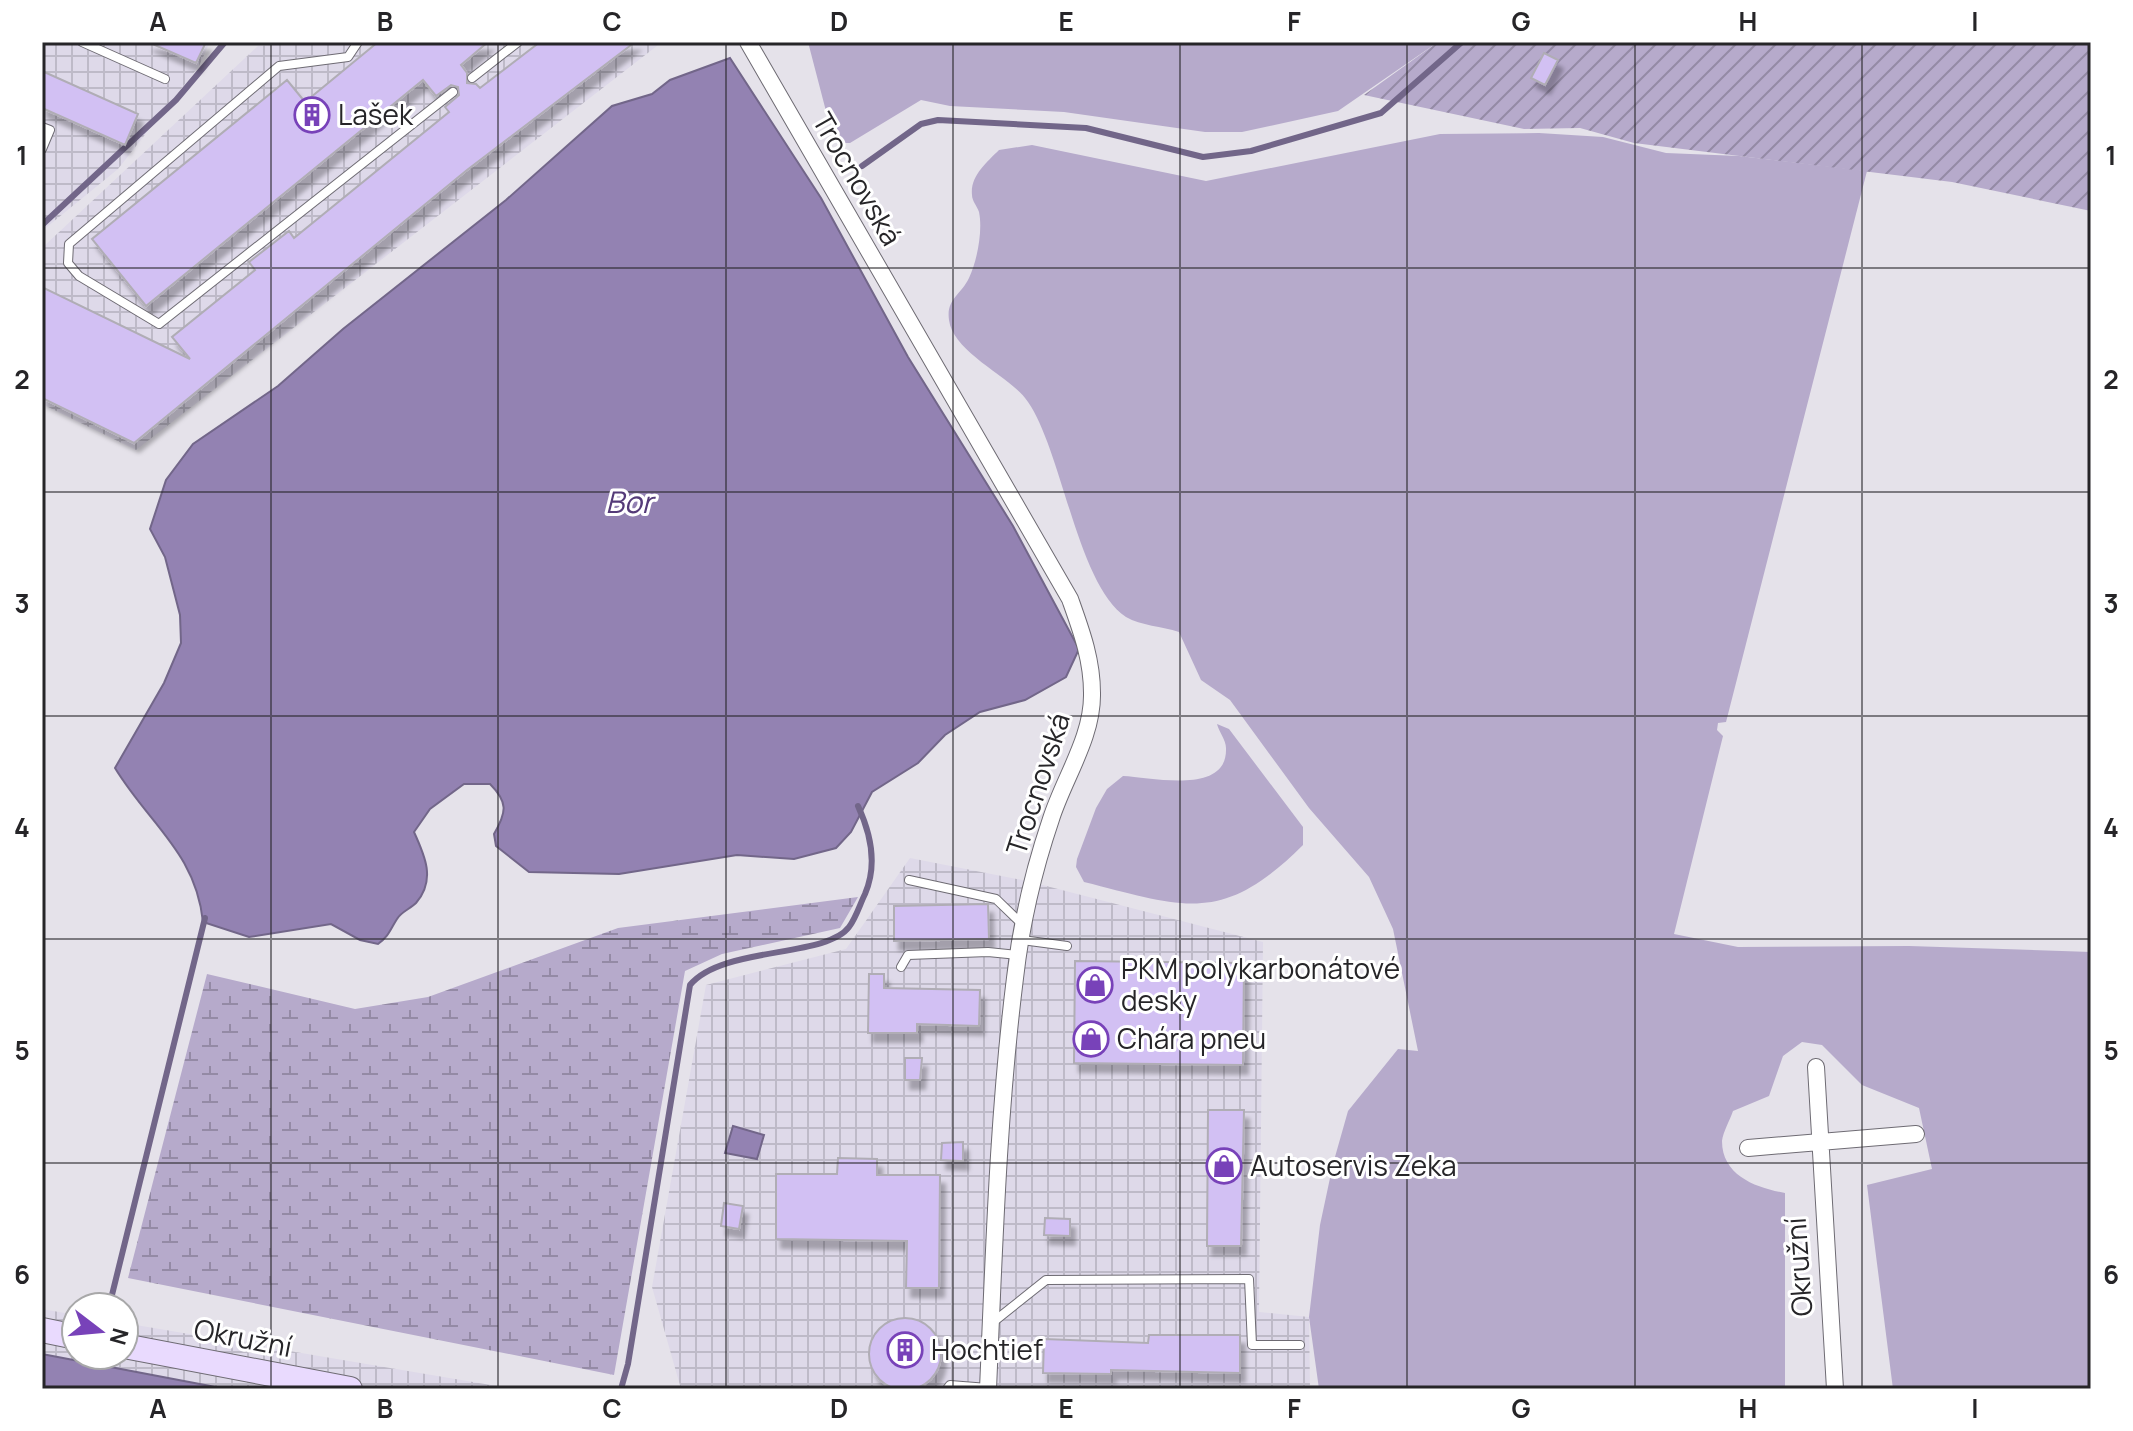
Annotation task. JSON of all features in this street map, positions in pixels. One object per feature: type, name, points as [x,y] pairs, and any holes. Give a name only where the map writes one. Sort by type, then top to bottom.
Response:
[{"type":"main road","name":"Okružní","points":[[140,1349],[350,1389]]},
{"type":"street","name":"Trocnovská","points":[[748,42],[1070,599],[1088,650],[1093,695],[1085,733],[1051,818],[1022,940],[1002,1137],[988,1389]]},
{"type":"street","name":"Okružní","points":[[1816,1067],[1835,1389]]},
{"type":"street","points":[[1748,1148],[1916,1134]]},
{"type":"lane","points":[[82,42],[165,79]]},
{"type":"lane","points":[[358,42],[348,57],[279,66],[69,244],[68,263],[79,276],[159,324],[453,92]]},
{"type":"lane","points":[[472,78],[518,42]]},
{"type":"lane","points":[[42,127],[50,130],[42,149]]},
{"type":"lane","points":[[909,880],[996,899],[1022,940]]},
{"type":"lane","points":[[901,967],[908,955],[988,952],[1022,940],[1067,946]]},
{"type":"lane","points":[[991,1323],[1046,1280],[1249,1279],[1252,1345],[1300,1345]]},
{"type":"lane","points":[[947,1389],[950,1385],[988,1389]]},
{"type":"shaded area","points":[[42,42],[210,42],[199,66],[118,169],[42,231]]},
{"type":"shaded area","name":"Lašek","points":[[307,42],[662,42],[136,450],[42,404],[42,248],[258,46]]},
{"type":"shaded area","points":[[910,858],[1027,881],[1263,942],[1259,1312],[1309,1317],[1310,1389],[681,1389],[652,1287],[706,985],[846,949]]},
{"type":"shaded area","points":[[42,1309],[60,1312],[60,1371],[140,1371],[140,1326],[514,1389],[42,1389]]},
{"type":"green space","points":[[808,42],[1438,42],[1338,111],[1242,132],[1205,132],[1064,112],[950,106],[921,100],[850,143],[842,143],[827,115]]},
{"type":"green space","points":[[1438,42],[2091,42],[2091,211],[1952,182],[1634,143],[1580,128],[1524,129],[1364,95]]},
{"type":"green space","points":[[1539,133],[1603,137],[1666,153],[1739,156],[1867,171],[1726,722],[1718,723],[1717,730],[1723,736],[1674,934],[1738,947],[1909,946],[2091,952],[2091,1389],[1893,1389],[1867,1185],[1932,1169],[1919,1108],[1862,1085],[1822,1045],[1802,1042],[1783,1056],[1769,1096],[1733,1111],[1722,1141],[1728,1163],[1735,1172],[1753,1184],[1785,1193],[1785,1389],[1319,1389],[1309,1317],[1320,1225],[1348,1111],[1398,1049],[1418,1051],[1393,929],[1369,877],[1309,808],[1230,700],[1201,680],[1179,632],[1132,620],[1109,601],[1083,548],[1040,424],[1020,393],[961,343],[949,320],[950,307],[969,278],[978,246],[980,220],[972,188],[980,170],[999,150],[1032,145],[1206,181],[1440,134]]},
{"type":"green space","points":[[1217,724],[1229,729],[1303,827],[1303,845],[1249,888],[1224,899],[1201,903],[1176,903],[1084,882],[1076,867],[1077,859],[1096,808],[1107,789],[1123,776],[1186,780],[1215,773],[1223,763],[1226,748]]},
{"type":"green space","points":[[858,897],[840,928],[722,954],[685,971],[614,1375],[128,1278],[207,974],[355,1009],[428,997],[618,928]]},
{"type":"water","name":"Bor","points":[[730,58],[821,198],[908,357],[1013,526],[1079,649],[1066,677],[1025,700],[980,712],[945,735],[918,763],[872,792],[851,832],[836,848],[794,859],[737,855],[619,874],[529,872],[496,846],[494,834],[504,808],[496,790],[490,784],[464,784],[430,809],[414,832],[427,868],[426,886],[416,903],[399,917],[378,944],[360,940],[331,924],[249,937],[203,922],[199,898],[181,858],[115,768],[164,683],[181,643],[180,615],[165,557],[150,529],[166,480],[193,444],[278,386],[343,329],[506,200],[612,106],[652,94],[670,80]]},
{"type":"water","points":[[733,1126],[764,1135],[757,1159],[725,1153]]},
{"type":"water","points":[[42,1354],[60,1357],[60,1371],[131,1371],[226,1389],[42,1389]]},
{"type":"building","points":[[148,42],[206,42],[196,63]]},
{"type":"building","name":"Lašek","points":[[378,42],[488,42],[461,65],[467,73],[467,83],[480,88],[540,42],[635,42],[467,170],[134,443],[42,398],[42,287],[190,359],[172,337],[255,270],[249,262],[289,231],[294,238],[449,112],[445,107],[459,95],[458,87],[451,85],[436,96],[423,80],[146,306],[92,239],[287,80],[305,102]]},
{"type":"building","points":[[1544,53],[1558,60],[1545,85],[1531,78]]},
{"type":"building","points":[[42,71],[138,114],[125,145],[42,108]]},
{"type":"building","points":[[988,904],[989,939],[894,941],[894,906]]},
{"type":"building","points":[[1075,961],[1244,963],[1243,1065],[1074,1063]]},
{"type":"building","points":[[869,974],[884,974],[884,988],[980,990],[979,1026],[917,1024],[917,1033],[868,1033]]},
{"type":"building","points":[[905,1058],[922,1058],[920,1080],[905,1080]]},
{"type":"building","points":[[1208,1110],[1244,1110],[1241,1246],[1207,1246]]},
{"type":"building","points":[[963,1142],[963,1161],[941,1160],[942,1143]]},
{"type":"building","points":[[838,1158],[877,1159],[877,1175],[940,1175],[939,1288],[906,1288],[907,1241],[776,1239],[776,1174],[837,1174]]},
{"type":"building","points":[[724,1203],[743,1206],[739,1229],[721,1226]]},
{"type":"building","points":[[1045,1218],[1070,1219],[1070,1236],[1044,1235]]},
{"type":"building","name":"Hochtief","points":[[912,1318],[931,1328],[939,1340],[939,1368],[931,1380],[919,1388],[898,1390],[879,1380],[871,1368],[869,1347],[879,1328],[891,1320]]},
{"type":"building","points":[[1149,1335],[1240,1335],[1240,1373],[1111,1370],[1111,1374],[1043,1373],[1044,1339],[1148,1343]]},
{"type":"waterway","points":[[42,225],[176,100],[225,42]]},
{"type":"waterway","points":[[862,166],[921,124],[938,120],[1086,128],[1203,157],[1251,151],[1381,113],[1462,42]]},
{"type":"waterway","points":[[621,1389],[628,1364],[690,985],[705,973],[725,964],[819,944],[837,937],[849,927],[869,883],[872,860],[869,838],[858,806]]},
{"type":"waterway","points":[[113,1291],[205,918]]},
{"type":"place","name":"Lašek","points":[[312,115]]},
{"type":"place","name":"PKM polykarbonátové desky","points":[[1095,985]]},
{"type":"place","name":"Chára pneu","points":[[1091,1039]]},
{"type":"place","name":"Autoservis Zeka","points":[[1224,1166]]},
{"type":"place","name":"Hochtief","points":[[905,1350]]}]
